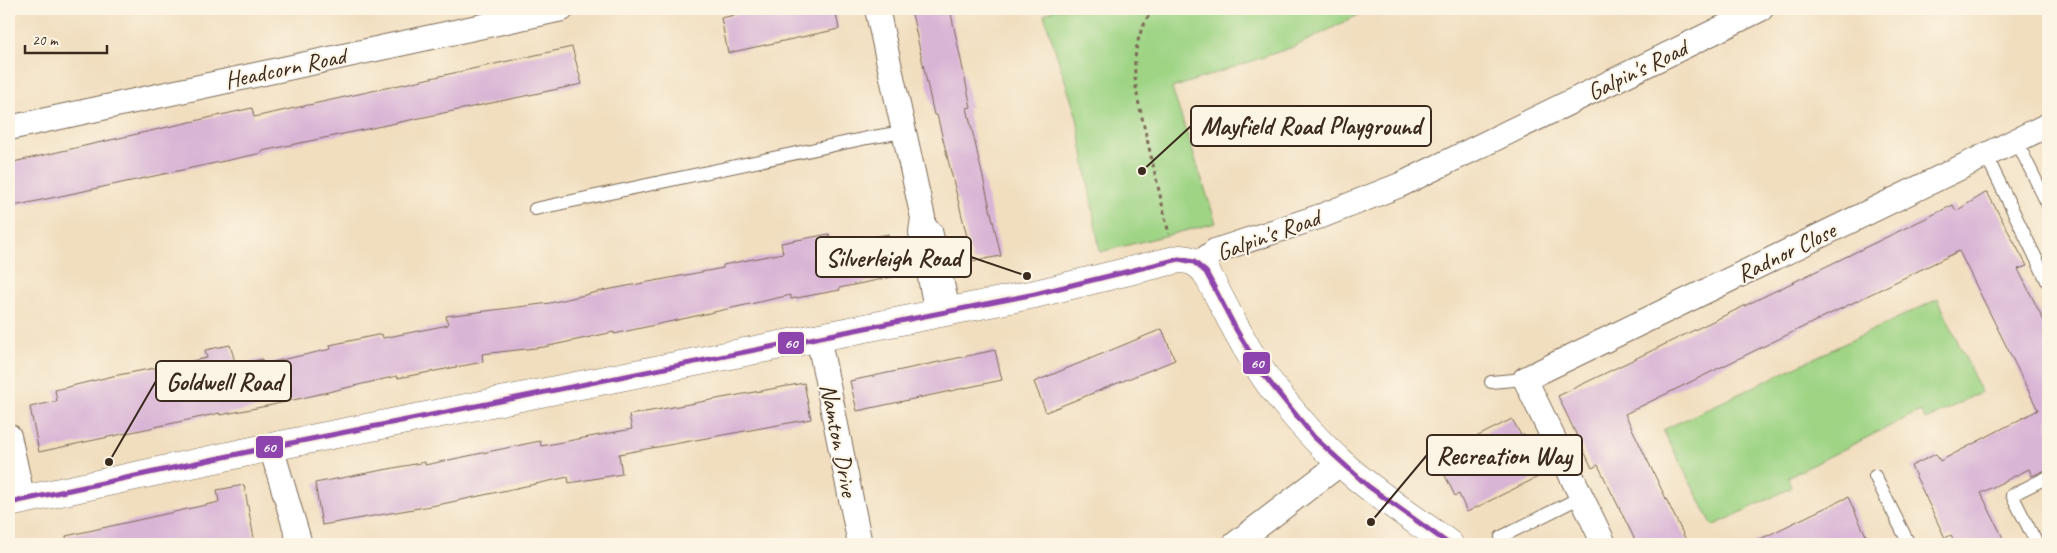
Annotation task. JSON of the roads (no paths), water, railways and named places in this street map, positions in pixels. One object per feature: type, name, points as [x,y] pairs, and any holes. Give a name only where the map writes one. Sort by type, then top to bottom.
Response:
[{"type":"street","name":"Headcorn Road","points":[[9,128],[562,9]]},
{"type":"street","points":[[877,9],[903,132],[924,218],[920,232],[945,311]]},
{"type":"street","name":"Galpin's Road","points":[[16,502],[271,447],[1035,294],[1180,259],[1190,259],[1198,264],[1215,250],[1324,215],[1400,185],[1761,9]]},
{"type":"street","name":"Radnor Close","points":[[1524,379],[2048,125]]},
{"type":"street","points":[[1198,264],[1208,277],[1254,361],[1273,388],[1298,417],[1341,463],[1381,496],[1449,544]]},
{"type":"street","name":"Namton Drive","points":[[818,336],[860,544]]},
{"type":"street","points":[[1524,379],[1604,544]]},
{"type":"street","points":[[9,436],[16,502]]},
{"type":"street","points":[[271,447],[300,544]]},
{"type":"street","points":[[1235,544],[1341,463]]},
{"type":"lane","points":[[535,209],[819,148],[903,132]]},
{"type":"lane","points":[[2016,140],[2048,205]]},
{"type":"lane","points":[[1986,155],[2048,283]]},
{"type":"lane","points":[[1491,382],[1524,379]]},
{"type":"lane","points":[[1875,476],[1909,544]]},
{"type":"lane","points":[[2037,544],[2012,495],[2048,477]]},
{"type":"lane","points":[[1501,537],[1581,497]]},
{"type":"place","name":"Mayfield Road Playground","points":[[1142,171]]},
{"type":"place","name":"Silverleigh Road","points":[[1027,276]]},
{"type":"place","name":"Goldwell Road","points":[[109,462]]},
{"type":"place","name":"Recreation Way","points":[[1371,522]]}]
